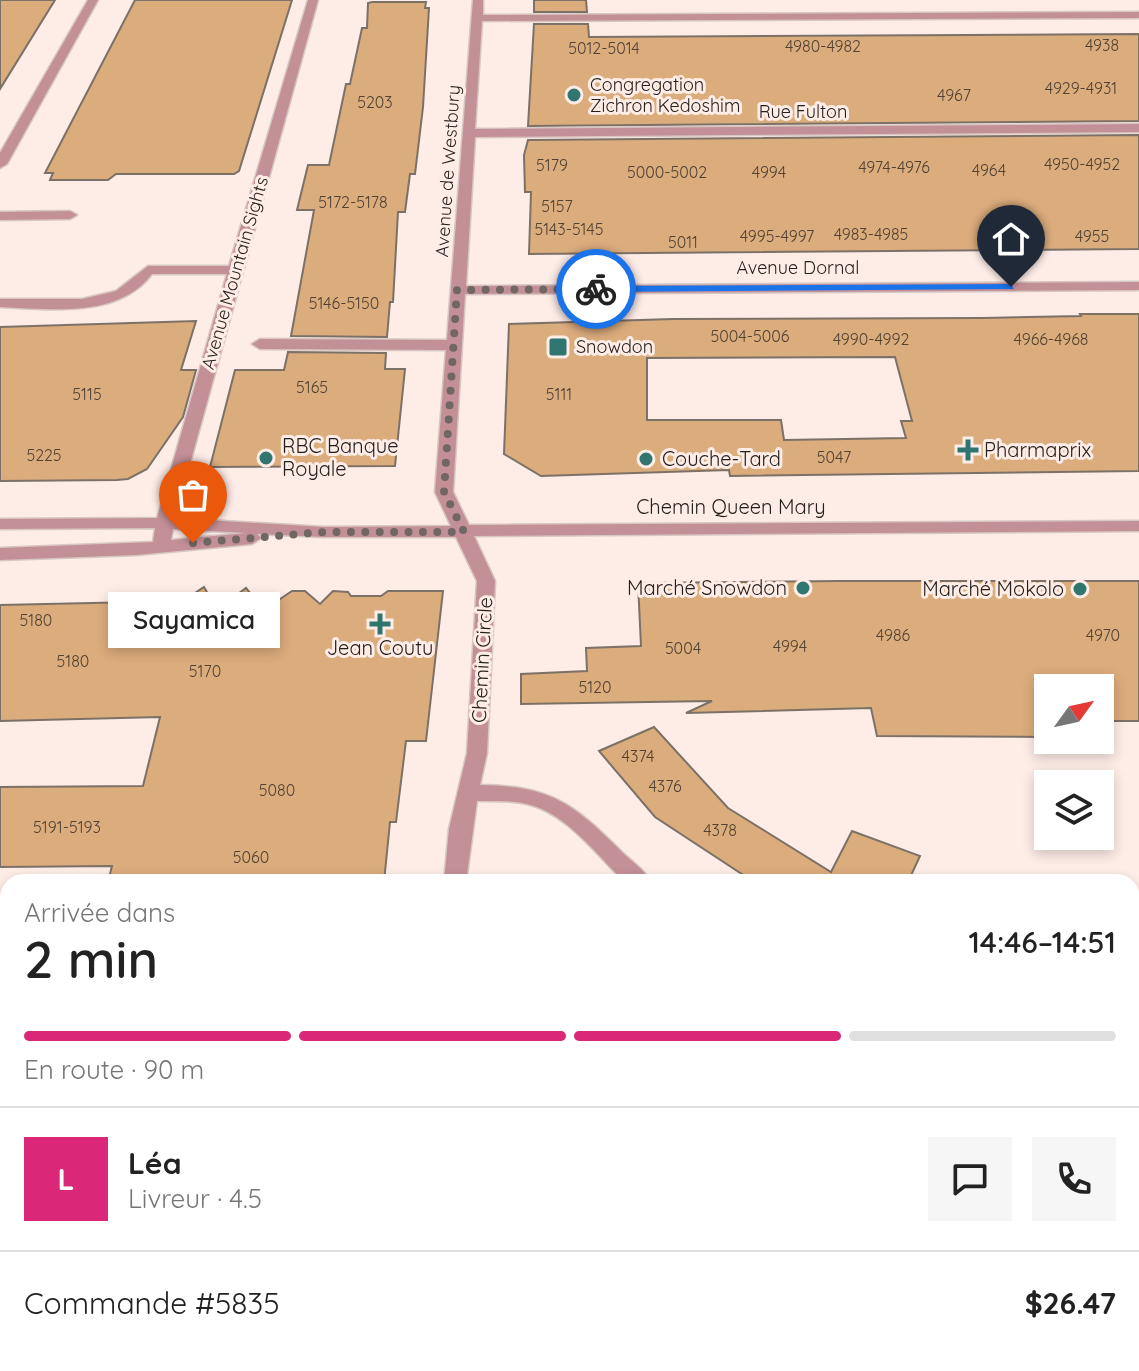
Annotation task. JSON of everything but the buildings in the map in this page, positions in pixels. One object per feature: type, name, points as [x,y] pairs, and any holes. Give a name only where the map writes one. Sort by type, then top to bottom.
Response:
[{"type":"street","points":[[0,164],[93,0]]},
{"type":"street","name":"Avenue Mountain Sights","points":[[161,546],[313,0]]},
{"type":"street","name":"Avenue de Westbury","points":[[464,532],[444,492],[478,0]]},
{"type":"street","points":[[477,18],[1139,15]]},
{"type":"street","name":"Rue Fulton","points":[[468,133],[1139,128]]},
{"type":"street","points":[[0,216],[70,215]]},
{"type":"street","points":[[0,303],[99,302],[141,283],[148,270],[236,270]]},
{"type":"street","name":"Avenue Dornal","points":[[457,290],[1139,286]]},
{"type":"street","points":[[260,344],[453,345]]},
{"type":"street","name":"Chemin Queen Mary","points":[[0,524],[165,523],[324,532],[1139,526]]},
{"type":"street","name":"Chemin Queen Mary","points":[[0,554],[161,546],[324,532]]},
{"type":"street","name":"Chemin Circle","points":[[456,874],[460,829],[477,753],[486,581],[464,532]]},
{"type":"street","points":[[470,793],[529,796],[543,801],[575,822],[631,874]]},
{"type":"way so far","points":[[193,543],[324,532],[464,532],[444,492],[457,290],[596,289]]},
{"type":"place","name":"Congregation Zichron Kedoshim","points":[[574,95]]},
{"type":"place","name":"Snowdon","points":[[558,347]]},
{"type":"place","name":"Pharmaprix","points":[[968,450]]},
{"type":"place","name":"RBC Banque Royale","points":[[266,458]]},
{"type":"place","name":"Couche-Tard","points":[[646,459]]},
{"type":"place","name":"Sayamica","points":[[193,543]]},
{"type":"place","name":"Marché Snowdon","points":[[803,588]]},
{"type":"place","name":"Marché Mokolo","points":[[1080,589]]},
{"type":"place","name":"Jean Coutu","points":[[380,624]]},
{"type":"route","points":[[596,289],[1011,287]]}]
